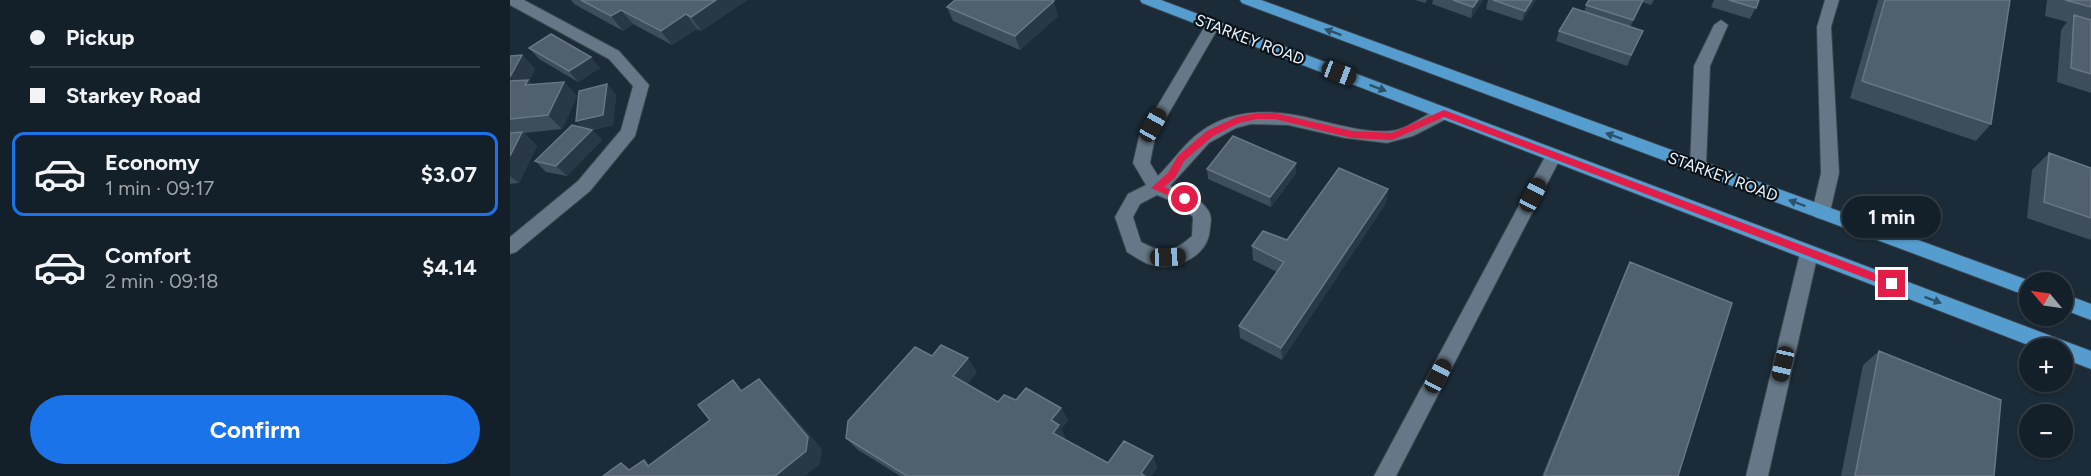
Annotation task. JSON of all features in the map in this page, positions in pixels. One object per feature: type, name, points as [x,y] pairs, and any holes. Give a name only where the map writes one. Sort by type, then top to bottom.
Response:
[{"type":"main road","name":"STARKEY ROAD","points":[[1147,0],[2032,338]]},
{"type":"main road","name":"STARKEY ROAD","points":[[1247,0],[2019,285]]},
{"type":"main road","points":[[2073,305],[2091,312]]},
{"type":"main road","name":"STARKEY ROAD","points":[[2073,353],[2091,360]]},
{"type":"street","points":[[510,247],[584,186],[629,132],[641,85],[614,55],[513,0]]},
{"type":"street","points":[[1821,212],[1830,173],[1824,27],[1832,0]]},
{"type":"street","points":[[1213,25],[1147,137],[1141,163],[1156,188],[1185,199],[1202,215],[1201,239],[1182,256],[1154,258],[1133,247],[1124,217],[1134,199],[1156,188],[1172,176],[1181,159],[1210,134],[1237,121],[1257,116],[1275,116],[1352,134],[1392,136],[1444,113]]},
{"type":"street","points":[[1698,167],[1702,66],[1721,25]]},
{"type":"street","points":[[1385,476],[1554,155]]},
{"type":"street","points":[[1757,476],[1809,252]]},
{"type":"building","points":[[581,0],[716,0],[691,17],[686,14],[661,31],[621,10],[611,16]]},
{"type":"building","points":[[955,0],[1054,1],[1015,36],[947,7]]},
{"type":"building","points":[[1453,0],[1478,0],[1473,7]]},
{"type":"building","points":[[1493,0],[1532,0],[1525,11]]},
{"type":"building","points":[[1589,0],[1643,0],[1633,20],[1586,5]]},
{"type":"building","points":[[1729,0],[1759,0],[1756,8]]},
{"type":"building","points":[[1885,0],[2010,0],[1991,124],[1862,81]]},
{"type":"building","points":[[2065,0],[2091,0],[2091,7]]},
{"type":"building","points":[[1573,8],[1643,31],[1631,55],[1559,31]]},
{"type":"building","points":[[2074,15],[2091,20],[2091,74],[2071,68]]},
{"type":"building","points":[[551,34],[591,57],[569,71],[529,48]]},
{"type":"building","points":[[522,55],[510,77],[510,56]]},
{"type":"building","points":[[528,80],[525,85],[564,82],[548,115],[510,119],[510,81]]},
{"type":"building","points":[[607,84],[603,115],[576,121],[579,91]]},
{"type":"building","points":[[572,125],[592,130],[556,166],[535,161]]},
{"type":"building","points":[[522,132],[510,156],[510,133]]},
{"type":"building","points":[[1233,136],[1296,163],[1270,197],[1207,169]]},
{"type":"building","points":[[2049,153],[2091,168],[2091,218],[2044,202]]},
{"type":"building","points":[[1339,168],[1388,189],[1281,348],[1239,326],[1284,262],[1252,246],[1263,231],[1287,240]]},
{"type":"building","points":[[1630,262],[1732,303],[1678,476],[1544,476]]},
{"type":"building","points":[[941,345],[968,358],[953,376],[998,402],[1004,395],[1016,400],[1026,388],[1061,408],[1051,420],[1059,425],[1053,433],[1108,463],[1124,441],[1153,456],[1141,473],[1145,476],[907,476],[846,438],[848,421],[915,347],[932,356]]},
{"type":"building","points":[[1879,351],[2001,400],[1994,476],[1855,476]]},
{"type":"building","points":[[759,379],[808,437],[806,451],[775,476],[603,476],[621,463],[629,470],[644,460],[648,466],[710,420],[698,405],[733,380],[741,391]]},
{"type":"route","points":[[1185,199],[1156,188],[1172,176],[1181,159],[1210,134],[1237,121],[1257,116],[1275,116],[1352,134],[1392,136],[1420,126],[1444,113],[1892,284]]}]
